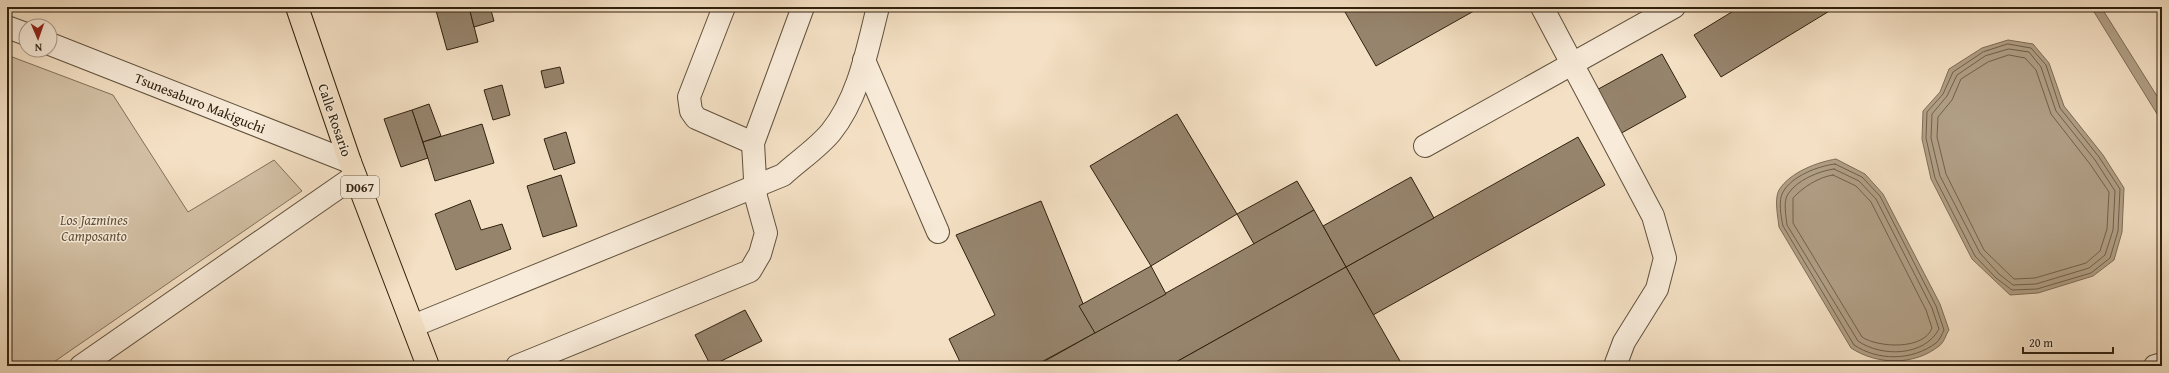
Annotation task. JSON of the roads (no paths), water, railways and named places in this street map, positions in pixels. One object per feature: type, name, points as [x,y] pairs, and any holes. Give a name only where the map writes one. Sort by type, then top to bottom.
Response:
[{"type":"main road","name":"Calle Rosario","points":[[296,7],[352,169],[428,366]]},
{"type":"street","points":[[724,7],[689,97],[691,111],[696,118],[753,143]]},
{"type":"street","points":[[517,366],[750,271],[760,254],[766,233],[754,185],[753,143],[803,7]]},
{"type":"street","points":[[413,326],[754,185],[783,175],[830,133],[848,107],[864,60],[878,7]]},
{"type":"street","points":[[1542,7],[1653,216],[1665,258],[1657,289],[1624,342],[1615,366]]},
{"type":"street","points":[[1425,146],[1674,7]]},
{"type":"street","points":[[7,27],[18,31]]},
{"type":"street","name":"Tsunesaburo Makiguchi","points":[[58,47],[352,169]]},
{"type":"street","points":[[864,60],[938,232]]},
{"type":"street","points":[[81,366],[352,169]]},
{"type":"street","points":[[2155,366],[2162,364]]},
{"type":"water","points":[[2091,7],[2101,7],[2162,104],[2162,122]]},
{"type":"water","points":[[2008,40],[2033,44],[2049,63],[2064,106],[2103,155],[2124,188],[2122,232],[2114,260],[2093,276],[2038,293],[2010,295],[1972,259],[1931,179],[1922,139],[1923,111],[1940,92],[1949,69],[1982,48]]},
{"type":"water","points":[[1836,159],[1865,174],[1883,194],[1940,304],[1949,330],[1941,345],[1929,353],[1907,360],[1895,361],[1872,358],[1851,348],[1779,227],[1777,198],[1779,190],[1784,184],[1797,173],[1813,165]]},
{"type":"park label","name":"Los Jazmines Camposanto","points":[[94,228]]}]
